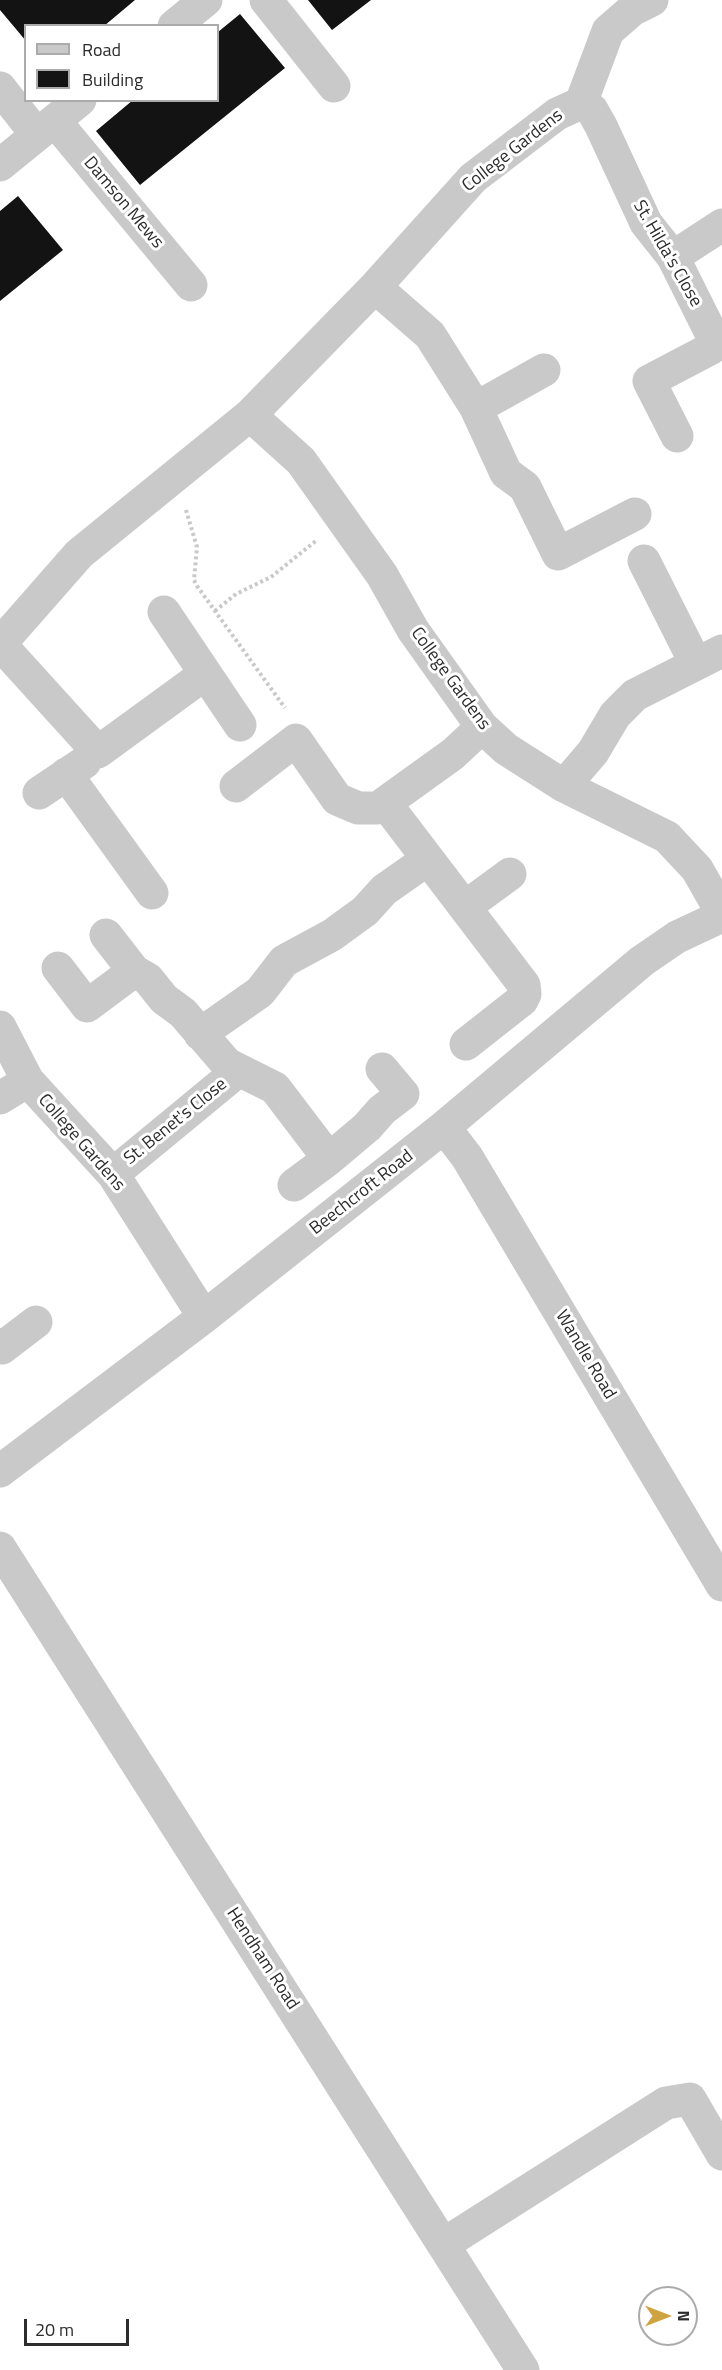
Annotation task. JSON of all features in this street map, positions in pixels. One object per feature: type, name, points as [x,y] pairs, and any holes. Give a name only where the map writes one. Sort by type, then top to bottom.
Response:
[{"type":"street","points":[[176,24],[206,0]]},
{"type":"street","points":[[266,0],[334,86]]},
{"type":"street","points":[[581,103],[608,31],[632,10],[651,0]]},
{"type":"street","name":"Damson Mews","points":[[0,88],[46,128],[191,285]]},
{"type":"street","points":[[0,165],[78,102]]},
{"type":"street","name":"St. Hilda's Close","points":[[581,103],[592,110],[646,223],[673,257],[719,335]]},
{"type":"street","name":"College Gardens","points":[[0,644],[79,554],[250,415],[375,287],[473,178],[557,114],[581,103]]},
{"type":"street","points":[[673,257],[722,225]]},
{"type":"street","points":[[375,287],[430,335],[476,408],[506,473],[525,487],[558,554],[635,514]]},
{"type":"street","points":[[677,436],[649,381],[710,349],[719,335]]},
{"type":"street","points":[[476,408],[544,370]]},
{"type":"street","name":"College Gardens","points":[[250,415],[301,461],[382,574],[413,630],[482,728],[506,749],[564,786],[667,837],[697,869],[722,914]]},
{"type":"street","points":[[564,786],[592,752],[615,716],[635,695],[709,657],[644,561]]},
{"type":"street","points":[[164,612],[240,725]]},
{"type":"street","points":[[0,644],[98,752]]},
{"type":"street","points":[[39,793],[205,674]]},
{"type":"street","points":[[236,786],[296,740],[337,799],[344,804],[358,808],[378,808],[453,754],[482,728]]},
{"type":"street","points":[[66,774],[152,893]]},
{"type":"street","points":[[386,804],[524,985],[525,994],[522,1000],[466,1044]]},
{"type":"street","points":[[191,1024],[260,992],[284,961],[332,935],[365,911],[384,890],[428,859]]},
{"type":"street","points":[[465,907],[510,874]]},
{"type":"street","name":"Beechcroft Road","points":[[0,1470],[204,1317],[444,1127],[642,961],[677,937],[722,914]]},
{"type":"street","points":[[106,935],[134,971],[148,979],[164,999],[191,1024],[227,1064],[275,1088],[328,1159]]},
{"type":"street","points":[[58,968],[87,1006],[134,971]]},
{"type":"street","name":"College Gardens","points":[[0,1028],[28,1081],[113,1174],[204,1317]]},
{"type":"street","points":[[294,1185],[367,1127],[382,1110],[403,1094],[382,1069]]},
{"type":"street","name":"St. Benet's Close","points":[[113,1174],[239,1070]]},
{"type":"street","points":[[0,1098],[28,1081]]},
{"type":"street","name":"Wandle Road","points":[[444,1127],[467,1157],[722,1585]]},
{"type":"street","points":[[0,1345],[2,1348],[36,1322]]},
{"type":"street","name":"Hendham Road","points":[[0,1548],[523,2370]]},
{"type":"street","points":[[444,2244],[666,2103],[690,2099],[722,2154]]},
{"type":"path","points":[[165,484],[180,500],[188,515],[197,547],[194,580],[298,725],[296,740]]},
{"type":"path","points":[[215,611],[236,594],[271,577],[319,538],[326,546]]},
{"type":"building","points":[[0,0],[135,0],[106,24],[24,24],[24,39],[0,10]]},
{"type":"building","points":[[308,0],[371,0],[332,30]]},
{"type":"building","points":[[240,14],[285,68],[140,185],[96,131],[131,102],[219,102],[219,31]]},
{"type":"building","points":[[18,196],[63,250],[0,301],[0,211]]}]
